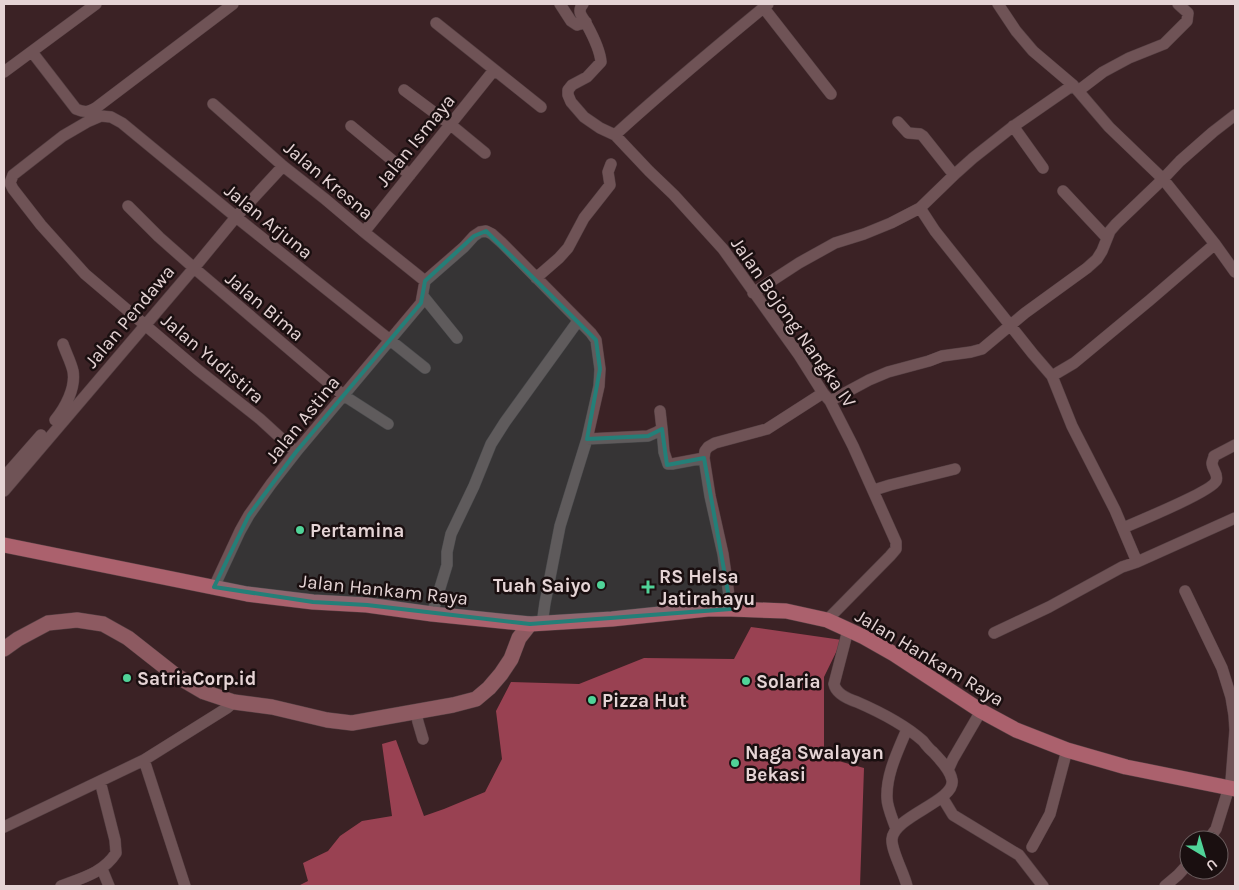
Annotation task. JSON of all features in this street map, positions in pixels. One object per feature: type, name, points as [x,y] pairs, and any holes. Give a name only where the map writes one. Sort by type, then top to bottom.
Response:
[{"type":"main road","name":"Jalan Hankam Raya","points":[[4,545],[279,599],[367,604],[432,614],[512,622],[536,624],[731,608],[786,611],[827,620],[864,637],[894,654],[980,711],[1016,730],[1067,750],[1126,767],[1232,788]]},
{"type":"street","points":[[4,72],[96,4]]},
{"type":"street","points":[[32,52],[76,109],[85,117],[90,111],[233,4]]},
{"type":"street","points":[[560,4],[571,21],[577,25],[586,22]]},
{"type":"street","name":"Jalan Bojong Nangka IV","points":[[583,4],[579,11],[586,22],[600,55],[601,62],[587,78],[572,85],[568,90],[571,102],[584,117],[600,128],[616,135],[723,249],[827,397],[874,490],[896,542],[896,548],[827,620]]},
{"type":"street","points":[[998,4],[1032,51],[1075,89],[1109,127],[1163,180],[1215,244],[1235,272]]},
{"type":"street","points":[[754,292],[799,263],[835,243],[892,223],[920,208],[954,175],[1014,126],[1103,72],[1129,58],[1164,44],[1187,21],[1188,13],[1178,4]]},
{"type":"street","points":[[616,135],[655,98],[731,33],[766,6],[831,94]]},
{"type":"street","points":[[436,23],[541,107]]},
{"type":"street","name":"Jalan Ismaya","points":[[364,232],[494,70]]},
{"type":"street","points":[[404,90],[485,153]]},
{"type":"street","name":"Jalan Kresna","points":[[213,104],[284,166],[425,281]]},
{"type":"street","points":[[731,608],[723,554],[704,458],[708,447],[767,429],[827,397],[888,372],[942,356],[982,349],[1025,313],[1097,259],[1110,231],[1116,224],[1163,180],[1180,161],[1235,115]]},
{"type":"street","name":"Jalan Arjuna","points":[[85,117],[111,116],[122,123],[390,342],[425,368]]},
{"type":"street","name":"Jalan Yudistira","points":[[85,117],[64,136],[13,175],[10,183],[13,189],[85,274],[198,370],[260,419],[296,452]]},
{"type":"street","points":[[898,122],[908,133],[923,136],[954,175]]},
{"type":"street","points":[[351,126],[410,175]]},
{"type":"street","points":[[1014,126],[1044,168]]},
{"type":"street","points":[[536,278],[568,248],[584,218],[610,185],[608,172],[611,164]]},
{"type":"street","name":"Jalan Pendawa","points":[[4,491],[236,217],[284,166]]},
{"type":"street","points":[[1063,191],[1107,238]]},
{"type":"street","name":"Jalan Bima","points":[[128,206],[194,268],[343,395],[388,424]]},
{"type":"street","points":[[920,208],[935,231],[1052,376],[1072,426],[1123,528],[1136,562]]},
{"type":"street","points":[[4,649],[48,623],[77,620],[103,624],[128,638],[176,674],[204,692],[234,702],[272,707],[327,720],[352,723],[453,705],[476,699],[489,688],[511,659],[519,638],[536,624],[545,603],[560,526],[587,439],[599,386],[600,368],[596,340],[492,234],[486,231],[474,236],[425,281]]},
{"type":"street","points":[[1052,376],[1074,363],[1215,244]]},
{"type":"street","name":"Jalan Astina","points":[[214,587],[249,515],[296,452],[421,304],[425,281]]},
{"type":"street","points":[[423,296],[457,338]]},
{"type":"street","points":[[432,614],[447,565],[450,534],[492,444],[505,422],[578,321]]},
{"type":"street","points":[[4,477],[62,412],[70,395],[73,372],[63,344]]},
{"type":"street","points":[[660,412],[664,452],[668,464],[704,458]]},
{"type":"street","points":[[587,439],[648,436],[662,429]]},
{"type":"street","points":[[1123,528],[1191,498],[1215,484],[1217,475],[1212,464],[1214,456],[1235,445]]},
{"type":"street","points":[[874,490],[890,484],[955,469]]},
{"type":"street","points":[[994,633],[1122,567],[1235,518]]},
{"type":"street","points":[[1186,591],[1222,668],[1233,697],[1235,730],[1232,788],[1215,830]]},
{"type":"street","points":[[512,622],[519,638]]},
{"type":"street","points":[[848,630],[834,684],[835,690],[884,714],[907,729],[950,765]]},
{"type":"street","points":[[4,826],[144,760],[234,702]]},
{"type":"street","points":[[906,886],[892,844],[892,837],[896,829],[942,797],[952,785],[950,765],[980,711]]},
{"type":"street","points":[[416,712],[423,739]]},
{"type":"street","points":[[896,829],[886,800],[893,762],[907,729]]},
{"type":"street","points":[[1032,847],[1050,814],[1067,750]]},
{"type":"street","points":[[144,760],[184,886]]},
{"type":"street","points":[[61,886],[102,869],[116,854],[115,840],[100,781]]},
{"type":"street","points":[[942,797],[953,815],[1019,855],[1043,886]]},
{"type":"street","points":[[102,869],[109,886]]},
{"type":"street","points":[[1165,886],[1179,874]]},
{"type":"highlighted area","points":[[486,231],[596,340],[600,369],[587,439],[648,436],[662,429],[667,465],[704,458],[731,609],[530,624],[367,605],[313,602],[214,587],[249,515],[296,452],[421,303],[425,281],[474,236]]},
{"type":"shaded area","points":[[751,627],[842,640],[824,677],[824,757],[864,768],[860,886],[298,886],[308,881],[303,863],[328,851],[340,836],[362,821],[392,816],[382,744],[396,740],[424,816],[485,792],[502,759],[496,711],[511,682],[579,684],[644,658],[734,659]]},
{"type":"place","name":"Pertamina","points":[[300,530]]},
{"type":"place","name":"Tuah Saiyo","points":[[601,585]]},
{"type":"place","name":"RS Helsa Jatirahayu","points":[[648,587]]},
{"type":"place","name":"SatriaCorp.id","points":[[127,678]]},
{"type":"place","name":"Solaria","points":[[746,681]]},
{"type":"place","name":"Pizza Hut","points":[[592,700]]},
{"type":"place","name":"Naga Swalayan Bekasi","points":[[735,763]]}]
